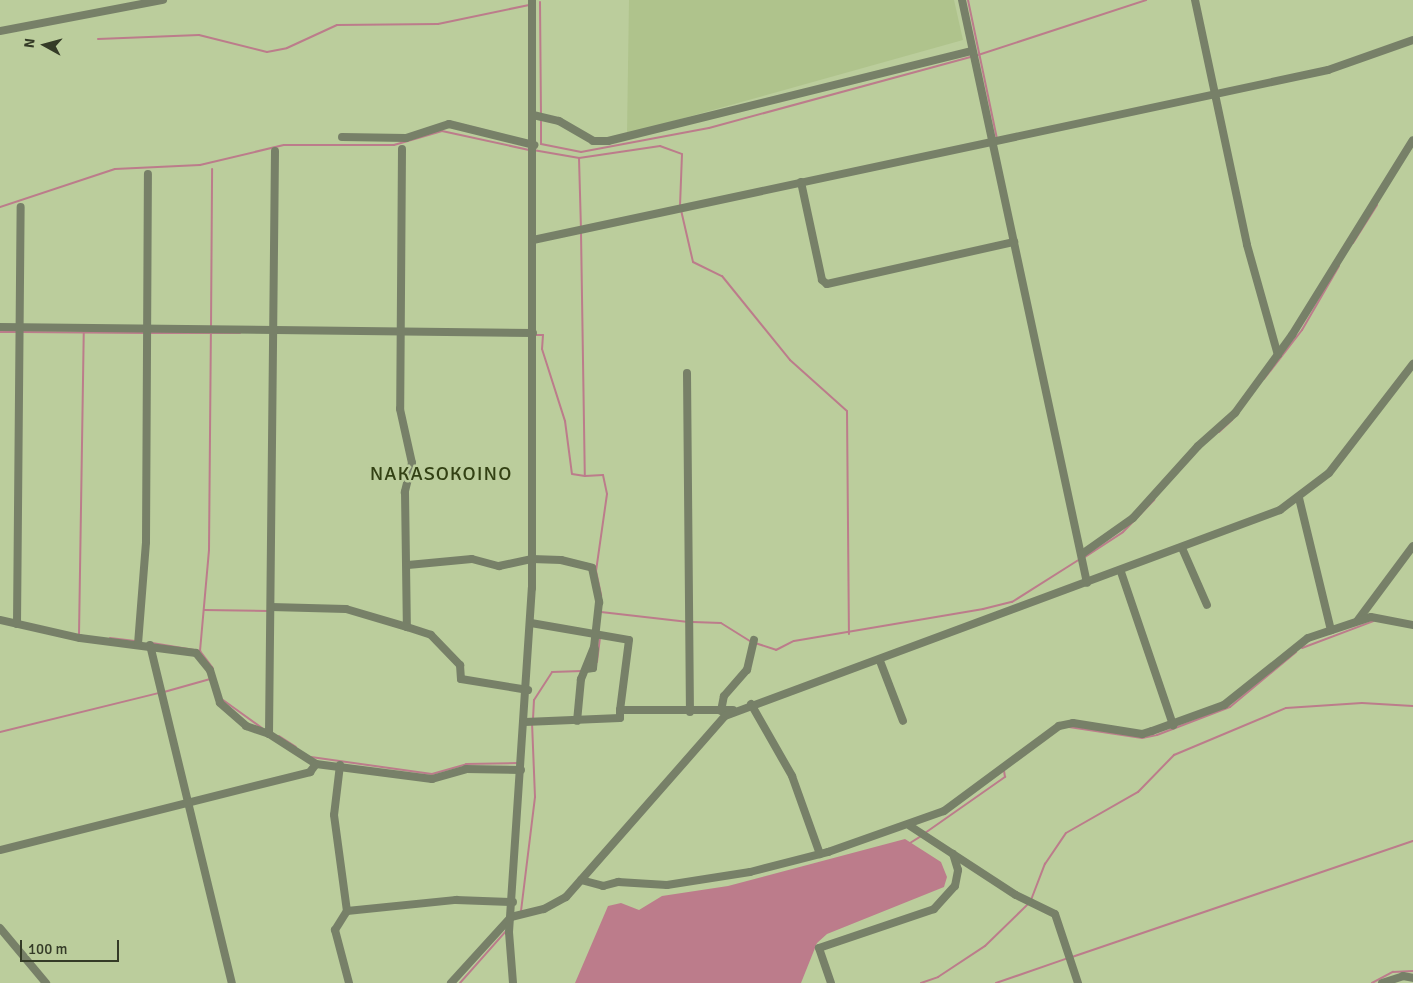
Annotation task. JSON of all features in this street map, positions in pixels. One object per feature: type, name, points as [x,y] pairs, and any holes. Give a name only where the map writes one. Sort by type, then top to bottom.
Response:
[{"type":"street","points":[[0,30],[163,0]]},
{"type":"street","points":[[513,983],[511,918],[528,690],[531,623],[534,155],[532,0]]},
{"type":"street","points":[[962,0],[1087,583]]},
{"type":"street","points":[[1196,0],[1247,245],[1278,355]]},
{"type":"street","points":[[533,240],[1328,70],[1413,40]]},
{"type":"street","points":[[533,115],[559,121],[593,141],[608,141],[972,51]]},
{"type":"street","points":[[342,137],[406,138],[449,124],[534,145]]},
{"type":"street","points":[[1082,554],[1133,518],[1198,446],[1235,413],[1278,355],[1413,140]]},
{"type":"street","points":[[402,149],[400,409],[412,463],[405,492],[408,565],[407,627]]},
{"type":"street","points":[[270,734],[275,151]]},
{"type":"street","points":[[138,644],[146,542],[148,174]]},
{"type":"street","points":[[801,182],[820,272],[827,284],[1014,242]]},
{"type":"street","points":[[17,624],[21,207]]},
{"type":"street","points":[[0,327],[533,333]]},
{"type":"street","points":[[451,983],[511,918],[556,904],[581,880],[710,728],[735,710],[880,661],[956,627],[1120,572],[1253,522],[1299,498],[1329,473],[1413,364]]},
{"type":"street","points":[[687,373],[690,712]]},
{"type":"street","points":[[1299,498],[1332,630]]},
{"type":"street","points":[[1358,620],[1413,546]]},
{"type":"street","points":[[1182,548],[1207,606]]},
{"type":"street","points":[[408,565],[472,559],[499,566],[532,559],[560,560],[592,568],[598,602],[594,647],[586,669],[577,721]]},
{"type":"street","points":[[1120,572],[1172,725]]},
{"type":"street","points":[[271,607],[346,610],[407,627],[431,635],[460,665],[461,679],[528,690]]},
{"type":"street","points":[[581,880],[603,886],[618,882],[667,885],[750,872],[820,854],[910,826],[944,812],[1059,726],[1073,723],[1142,734],[1172,725],[1224,705],[1308,638],[1358,620],[1383,618],[1413,625]]},
{"type":"street","points":[[0,620],[80,638],[191,650],[201,656],[210,670],[216,698],[246,726],[270,734],[316,764],[340,765],[432,779],[466,769],[522,770]]},
{"type":"street","points":[[525,722],[620,718],[629,640],[594,631],[531,623]]},
{"type":"street","points":[[721,711],[724,696],[747,670],[754,640]]},
{"type":"street","points":[[150,645],[187,804],[232,983]]},
{"type":"street","points":[[880,661],[903,721]]},
{"type":"street","points":[[751,704],[792,776],[820,854]]},
{"type":"street","points":[[620,710],[690,712],[735,710]]},
{"type":"street","points":[[0,850],[310,772],[316,764]]},
{"type":"street","points":[[340,765],[334,815],[347,911],[335,930],[349,983]]},
{"type":"street","points":[[910,826],[952,854],[1055,914],[1078,983]]},
{"type":"street","points":[[831,983],[819,948],[934,909],[955,886],[958,870],[952,854]]},
{"type":"street","points":[[347,911],[456,900],[513,902]]},
{"type":"street","points":[[0,928],[46,983]]},
{"type":"street","points":[[1382,983],[1403,976],[1413,978]]},
{"type":"shaded area","points":[[629,0],[954,0],[963,40],[627,134]]},
{"type":"shaded area","points":[[905,839],[941,862],[947,877],[944,887],[827,934],[817,943],[801,983],[575,983],[608,906],[621,903],[639,910],[662,896],[728,886]]},
{"type":"waterway","points":[[968,0],[997,139]]},
{"type":"waterway","points":[[975,56],[1146,0]]},
{"type":"waterway","points":[[540,2],[541,114]]},
{"type":"waterway","points":[[98,39],[199,35],[267,52],[287,48],[337,25],[438,24],[529,5]]},
{"type":"waterway","points":[[541,119],[541,144],[581,152],[709,128],[971,57]]},
{"type":"waterway","points":[[0,207],[115,169],[200,165],[284,145],[394,145],[442,131],[529,150]]},
{"type":"waterway","points":[[533,150],[579,158],[660,146],[682,154],[680,205]]},
{"type":"waterway","points":[[579,158],[581,228]]},
{"type":"waterway","points":[[211,327],[212,169]]},
{"type":"waterway","points":[[1353,243],[1377,205]]},
{"type":"waterway","points":[[681,210],[693,262],[722,276],[790,360],[847,411],[849,634]]},
{"type":"waterway","points":[[581,233],[585,476],[603,475],[607,494],[596,571],[601,595]]},
{"type":"waterway","points":[[1264,379],[1302,330],[1339,266]]},
{"type":"waterway","points":[[0,332],[17,332]]},
{"type":"waterway","points":[[22,332],[145,333]]},
{"type":"waterway","points":[[79,635],[84,332]]},
{"type":"waterway","points":[[149,333],[240,333]]},
{"type":"waterway","points":[[200,651],[209,550],[211,334]]},
{"type":"waterway","points":[[534,335],[543,335],[542,349],[565,421],[572,474],[585,476]]},
{"type":"waterway","points":[[1219,432],[1232,420]]},
{"type":"waterway","points":[[1085,557],[1123,532],[1154,500]]},
{"type":"waterway","points":[[755,643],[776,650],[794,641],[983,609],[1012,602],[1080,559]]},
{"type":"waterway","points":[[204,610],[268,611]]},
{"type":"waterway","points":[[601,612],[688,622]]},
{"type":"waterway","points":[[1302,648],[1374,621]]},
{"type":"waterway","points":[[693,622],[721,623],[750,641]]},
{"type":"waterway","points":[[597,662],[600,637]]},
{"type":"waterway","points":[[110,638],[135,641]]},
{"type":"waterway","points":[[152,643],[200,651],[213,668]]},
{"type":"waterway","points":[[1069,727],[1142,738],[1157,735],[1230,707],[1296,652]]},
{"type":"waterway","points":[[533,719],[534,700],[552,672],[582,671]]},
{"type":"waterway","points":[[164,692],[210,679]]},
{"type":"waterway","points":[[0,732],[159,693]]},
{"type":"waterway","points":[[223,700],[262,728]]},
{"type":"waterway","points":[[1031,900],[1045,864],[1066,833],[1138,792],[1174,755],[1286,708],[1362,703],[1413,706]]},
{"type":"waterway","points":[[521,911],[535,797],[532,723]]},
{"type":"waterway","points":[[279,736],[296,747]]},
{"type":"waterway","points":[[311,757],[432,774],[466,764],[518,763]]},
{"type":"waterway","points":[[925,833],[1005,777],[1004,771]]},
{"type":"waterway","points":[[910,843],[921,836]]},
{"type":"waterway","points":[[1072,957],[1413,841]]},
{"type":"waterway","points":[[921,983],[938,977],[985,946],[1028,904]]},
{"type":"waterway","points":[[460,983],[506,931]]},
{"type":"waterway","points":[[996,983],[1068,958]]},
{"type":"waterway","points":[[1372,983],[1393,972],[1413,971]]},
{"type":"district","name":"NAKASOKOINO","points":[[441,473]]}]
